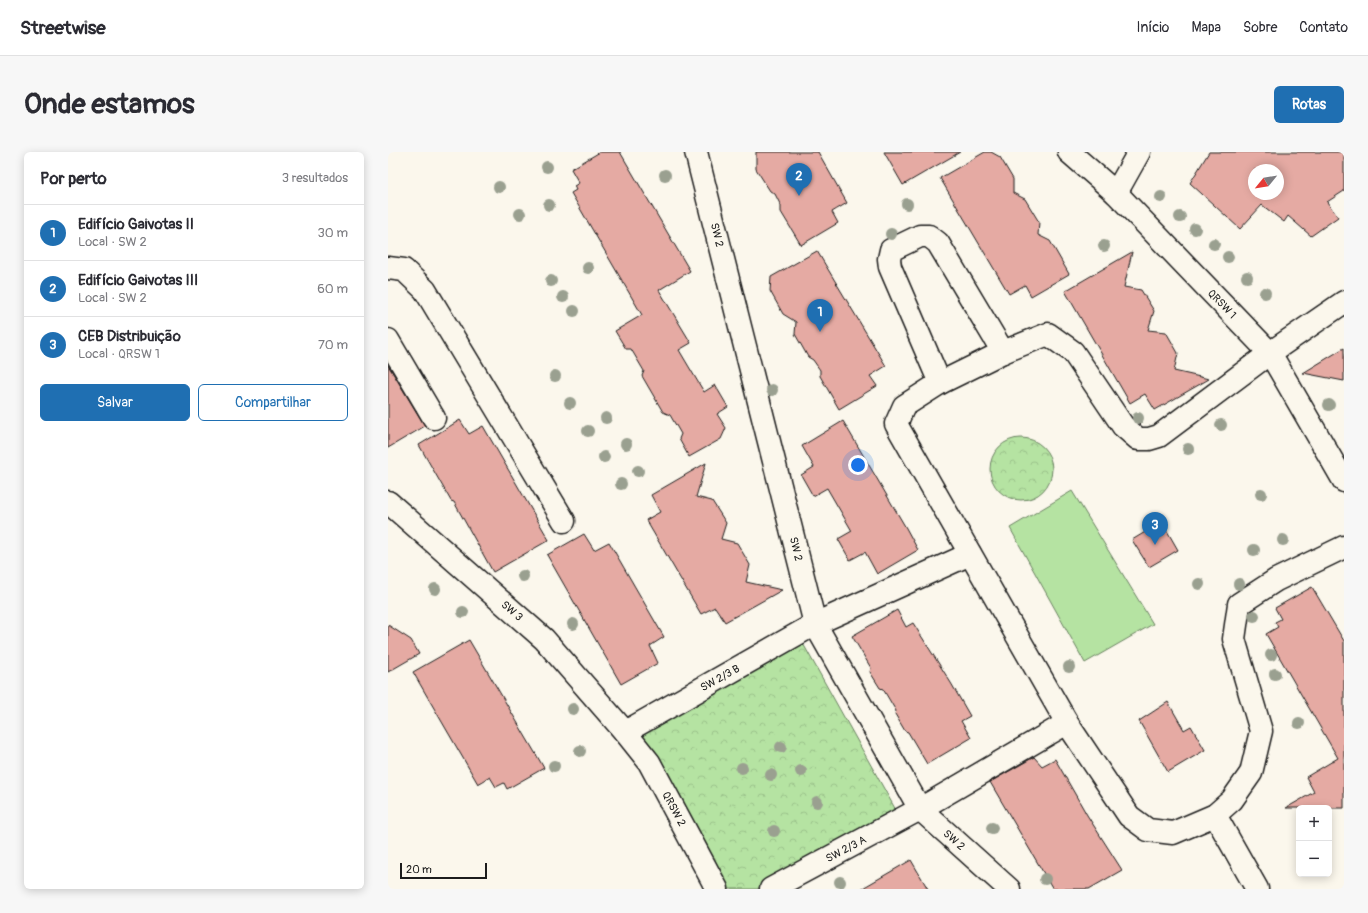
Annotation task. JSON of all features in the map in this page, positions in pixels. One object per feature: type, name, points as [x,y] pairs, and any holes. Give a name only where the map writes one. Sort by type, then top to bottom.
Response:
[{"type":"street","name":"SW 2","points":[[696,152],[815,624],[920,809],[1009,889]]},
{"type":"street","name":"QRSW 1","points":[[1069,152],[1116,193],[1270,353],[1344,481]]},
{"type":"street","points":[[1116,193],[1139,152]]},
{"type":"street","points":[[940,384],[890,267],[888,259],[891,250],[920,236],[929,236],[938,243],[1003,352]]},
{"type":"street","points":[[388,268],[404,270],[425,290],[564,521]]},
{"type":"street","points":[[1344,302],[1270,353],[1159,436],[1149,439],[1138,439],[1124,426],[1073,352],[1048,334],[1003,352],[940,384],[904,406],[896,424],[1067,723],[1129,816],[1148,830],[1174,833],[1215,815],[1232,800],[1251,773],[1262,731],[1234,639],[1239,604],[1276,580],[1344,547]]},
{"type":"street","points":[[388,340],[434,418]]},
{"type":"street","name":"SW 3","points":[[388,502],[544,639],[625,732]]},
{"type":"street","name":"SW 2/3 B","points":[[625,732],[815,624],[970,554]]},
{"type":"street","name":"SW 2/3 A","points":[[771,889],[920,809],[1067,723]]},
{"type":"street","name":"QRSW 2","points":[[625,732],[649,762],[717,889]]},
{"type":"street","points":[[1215,815],[1257,889]]},
{"type":"green space","points":[[1015,438],[1027,438],[1043,447],[1050,457],[1052,469],[1050,481],[1043,491],[1027,500],[1015,500],[1004,495],[995,486],[990,475],[990,463],[995,452],[1004,443]]},
{"type":"green space","points":[[1072,491],[1153,624],[1085,663],[1010,528]]},
{"type":"green space","points":[[801,640],[897,812],[757,889],[725,889],[638,732]]},
{"type":"building","points":[[600,152],[620,152],[690,271],[659,290],[691,343],[679,350],[704,392],[715,385],[728,407],[717,414],[726,428],[721,439],[689,457],[679,439],[681,434],[670,415],[663,412],[642,376],[644,371],[631,349],[626,349],[615,331],[642,315],[571,193],[576,190],[574,186],[579,183],[571,169]]},
{"type":"building","points":[[756,152],[818,152],[847,203],[832,212],[838,223],[801,245],[781,212],[781,206],[775,194],[770,191],[756,169]]},
{"type":"building","points":[[884,152],[960,152],[903,185]]},
{"type":"building","points":[[985,152],[991,152],[1000,157],[1013,179],[1013,193],[1025,199],[1039,222],[1038,235],[1050,241],[1069,274],[1031,296],[1025,285],[1009,294],[940,178]]},
{"type":"building","points":[[1209,152],[1344,152],[1344,191],[1327,202],[1338,217],[1311,236],[1288,216],[1284,222],[1262,205],[1240,229],[1190,183]]},
{"type":"building","points":[[817,251],[886,366],[870,376],[877,386],[839,409],[820,376],[820,370],[813,360],[808,357],[795,334],[796,322],[783,314],[770,291],[771,277]]},
{"type":"building","points":[[1132,252],[1124,287],[1141,290],[1154,311],[1148,330],[1166,332],[1178,353],[1174,371],[1209,379],[1155,410],[1145,394],[1130,403],[1065,291]]},
{"type":"building","points":[[1344,348],[1344,381],[1303,373]]},
{"type":"building","points":[[388,365],[425,426],[388,448]]},
{"type":"building","points":[[460,420],[469,434],[483,426],[549,540],[493,572],[454,502],[451,501],[419,445]]},
{"type":"building","points":[[843,421],[918,550],[877,574],[865,552],[850,560],[838,539],[852,531],[827,488],[813,496],[801,475],[814,467],[802,446]]},
{"type":"building","points":[[706,463],[696,497],[712,501],[726,523],[721,539],[737,543],[750,565],[746,582],[782,590],[725,622],[715,607],[701,614],[646,520],[660,512],[651,495]]},
{"type":"building","points":[[1162,522],[1178,550],[1149,567],[1132,540]]},
{"type":"building","points":[[584,534],[594,550],[609,542],[664,637],[650,646],[658,663],[621,684],[547,555]]},
{"type":"building","points":[[1312,587],[1344,641],[1344,808],[1332,808],[1332,805],[1296,805],[1296,808],[1286,808],[1314,792],[1306,777],[1338,758],[1266,634],[1278,627],[1275,622],[1281,619],[1275,608]]},
{"type":"building","points":[[897,610],[906,627],[913,623],[970,716],[961,721],[971,738],[927,764],[908,732],[905,731],[895,714],[896,711],[883,689],[880,688],[870,672],[871,668],[852,636]]},
{"type":"building","points":[[388,625],[411,640],[419,654],[388,672]]},
{"type":"building","points":[[469,640],[544,768],[507,789],[504,783],[496,787],[490,777],[478,784],[413,672]]},
{"type":"building","points":[[1168,702],[1184,730],[1191,726],[1205,750],[1168,772],[1139,721]]},
{"type":"building","points":[[1034,757],[1042,766],[1055,759],[1087,815],[1122,870],[1089,889],[1053,889],[990,782]]},
{"type":"building","points":[[911,860],[928,889],[861,889]]},
{"type":"place","name":"Edifício Gaivotas III","points":[[799,196]]},
{"type":"place","name":"Edifício Gaivotas II","points":[[820,332]]},
{"type":"place","name":"CEB Distribuição","points":[[1155,545]]}]
